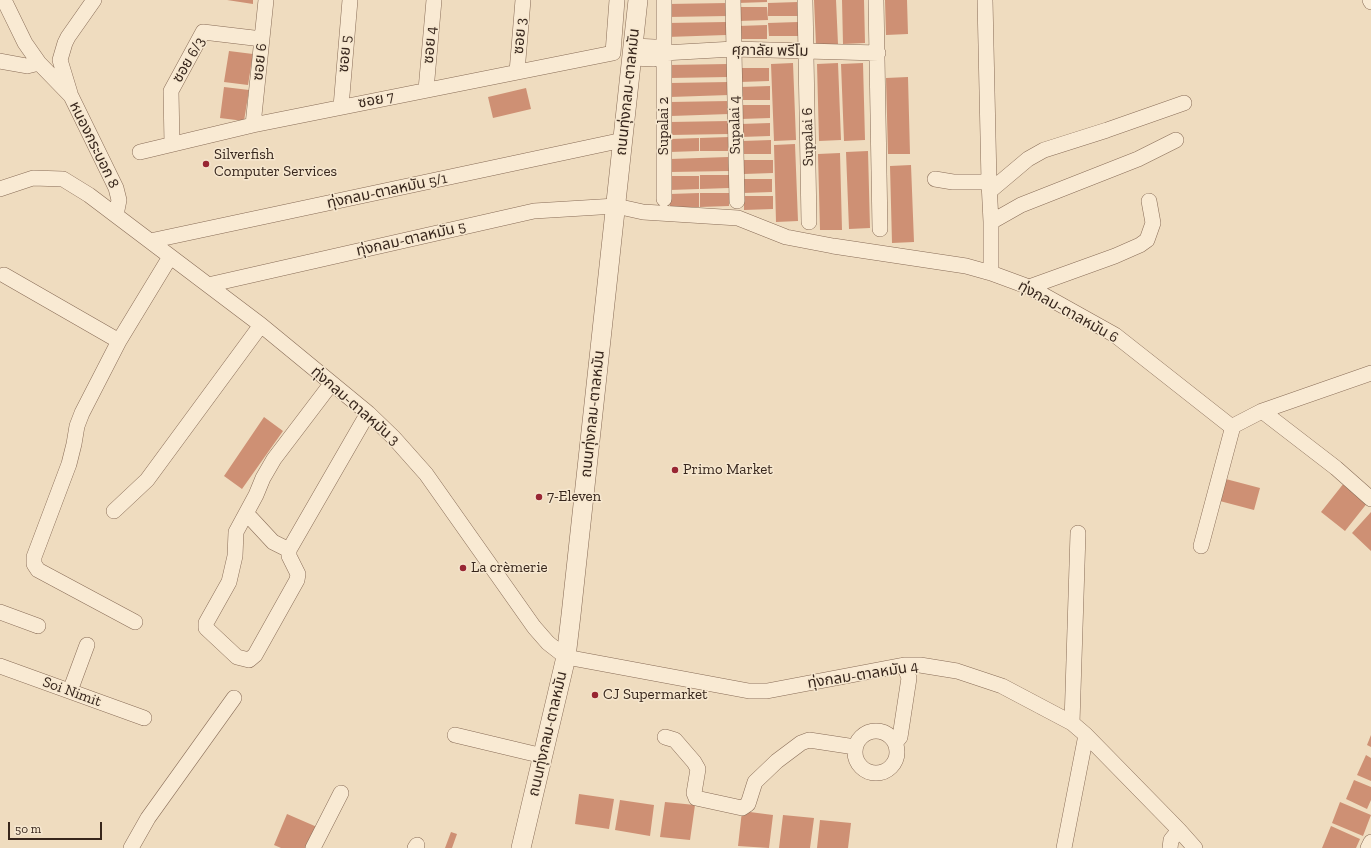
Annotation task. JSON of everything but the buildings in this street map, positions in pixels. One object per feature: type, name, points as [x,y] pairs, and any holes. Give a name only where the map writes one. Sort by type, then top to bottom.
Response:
[{"type":"street","name":"หนองกระบอก 8","points":[[4,0],[25,43],[39,63],[71,96],[116,188],[118,200],[116,215]]},
{"type":"street","points":[[71,96],[60,60],[68,37],[94,0]]},
{"type":"street","name":"ซอย 6","points":[[253,125],[266,0]]},
{"type":"street","name":"ซอย 5","points":[[340,107],[350,0]]},
{"type":"street","name":"ซอย 4","points":[[426,90],[434,0]]},
{"type":"street","name":"ซอย 3","points":[[517,72],[523,0]]},
{"type":"street","name":"ซอย 7","points":[[140,152],[253,125],[613,53],[617,0]]},
{"type":"street","name":"ถนนทุ่งกลม-ตาลหมัน","points":[[521,848],[566,657],[638,0]]},
{"type":"street","name":"Supalai 2","points":[[664,0],[664,199]]},
{"type":"street","name":"Supalai 4","points":[[733,0],[737,201]]},
{"type":"street","name":"Supalai 6","points":[[805,0],[809,222]]},
{"type":"street","points":[[876,0],[880,229]]},
{"type":"street","points":[[985,0],[991,273]]},
{"type":"street","name":"ซอย 6/3","points":[[172,144],[171,91],[203,32],[262,39]]},
{"type":"street","name":"ศุภาลัย พรีโม","points":[[633,52],[654,47],[663,52],[734,49],[878,53]]},
{"type":"street","points":[[0,61],[27,66],[39,63]]},
{"type":"street","points":[[935,178],[990,187],[1028,159],[1044,150],[1184,104]]},
{"type":"street","name":"ทุ่งกลม-ตาลหมัน 5/1","points":[[150,241],[623,140]]},
{"type":"street","points":[[991,222],[1021,205],[1138,159],[1176,140]]},
{"type":"street","name":"ทุ่งกลม-ตาลหมัน 3","points":[[0,189],[33,178],[63,179],[89,194],[261,325],[368,413],[394,438],[426,474],[534,627],[548,643],[566,657]]},
{"type":"street","points":[[1029,287],[1115,256],[1140,245],[1147,240],[1153,223],[1149,201]]},
{"type":"street","name":"ทุ่งกลม-ตาลหมัน 6","points":[[616,206],[643,212],[738,218],[786,237],[833,246],[966,266],[991,273],[1029,287],[1115,335],[1228,424],[1233,426]]},
{"type":"street","name":"ทุ่งกลม-ตาลหมัน 5","points":[[208,285],[534,211],[616,206]]},
{"type":"street","points":[[135,622],[38,570],[34,564],[34,557],[72,455],[77,426],[82,413],[119,341],[170,257]]},
{"type":"street","points":[[4,275],[119,341]]},
{"type":"street","points":[[114,511],[147,480],[261,325]]},
{"type":"street","points":[[1201,546],[1233,426],[1262,411],[1371,373]]},
{"type":"street","points":[[331,384],[274,459],[263,478],[247,514],[236,532],[235,556],[228,582],[206,623],[206,628],[237,657],[249,660],[254,655],[297,580],[298,574],[289,556],[289,550],[368,413]]},
{"type":"street","points":[[1262,411],[1336,468],[1371,499]]},
{"type":"street","points":[[247,514],[273,542],[289,550]]},
{"type":"street","points":[[1072,723],[1078,533]]},
{"type":"street","points":[[0,612],[38,626]]},
{"type":"street","points":[[70,691],[87,645]]},
{"type":"street","name":"ทุ่งกลม-ตาลหมัน 4","points":[[566,657],[749,691],[767,691],[904,665],[920,664],[957,671],[1002,686],[1072,723],[1086,735],[1180,830],[1195,848]]},
{"type":"street","points":[[896,742],[900,737],[909,678],[904,665]]},
{"type":"street","name":"Soi Nimit","points":[[0,666],[144,718]]},
{"type":"street","points":[[131,848],[148,818],[234,698]]},
{"type":"street","points":[[873,730],[882,731],[890,735],[896,742],[898,750],[897,758],[893,765],[887,770],[879,773],[871,773],[864,770],[858,764],[855,756],[855,747],[865,734],[873,730]]},
{"type":"street","points":[[456,735],[543,756]]},
{"type":"street","points":[[1064,848],[1086,735]]},
{"type":"street","points":[[665,737],[675,740],[694,762],[698,770],[694,793],[696,798],[742,808],[748,804],[755,782],[777,761],[801,743],[809,740],[855,747]]},
{"type":"street","points":[[313,848],[340,793]]},
{"type":"street","points":[[1170,848],[1172,840],[1180,830]]},
{"type":"street","points":[[1368,848],[1371,842]]},
{"type":"place","name":"Silverfish Computer Services","points":[[206,164]]},
{"type":"place","name":"Primo Market","points":[[675,470]]},
{"type":"place","name":"7-Eleven","points":[[539,497]]},
{"type":"place","name":"La crèmerie","points":[[463,568]]},
{"type":"place","name":"CJ Supermarket","points":[[595,695]]}]
